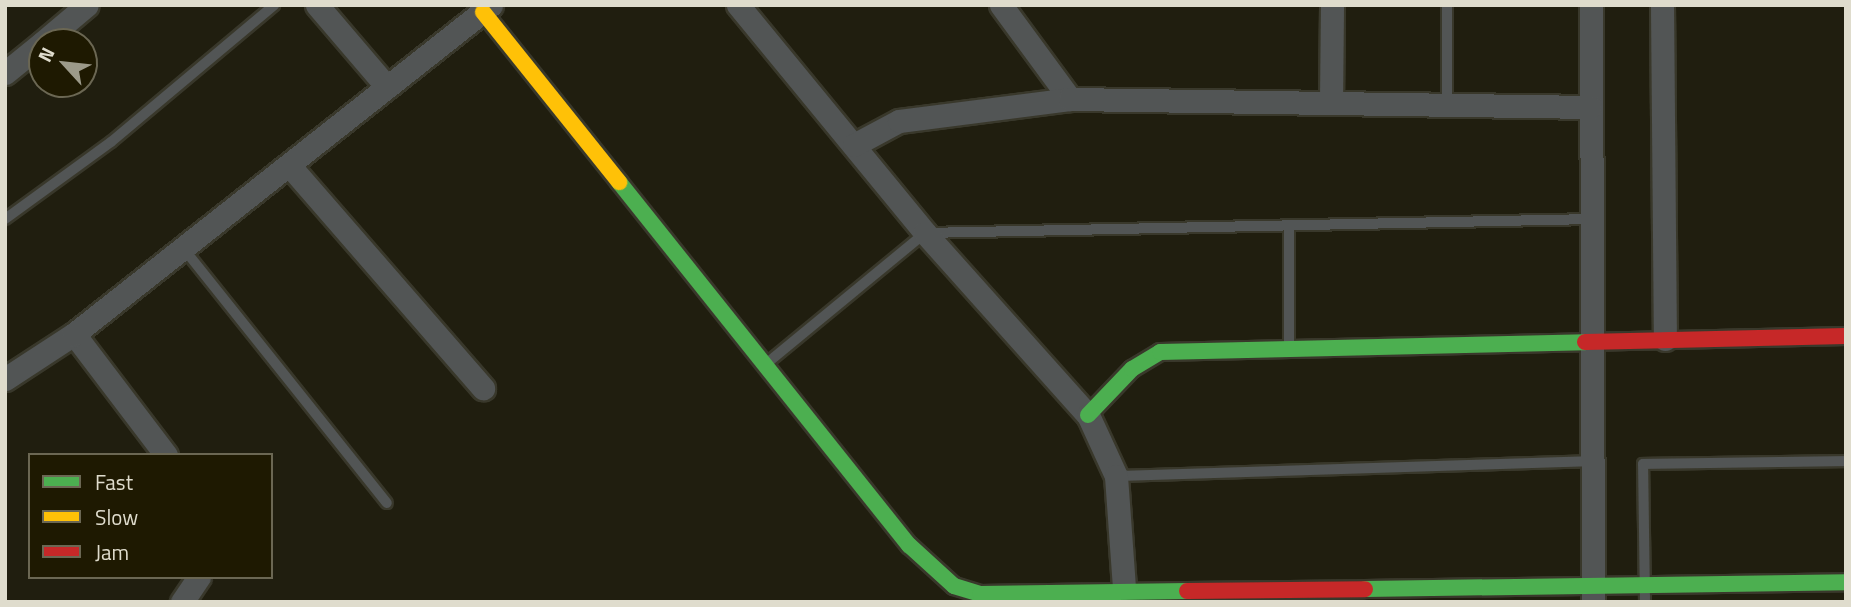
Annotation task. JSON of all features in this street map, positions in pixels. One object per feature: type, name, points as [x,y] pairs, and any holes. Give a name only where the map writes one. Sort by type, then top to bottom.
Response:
[{"type":"street","points":[[59,28],[88,5]]},
{"type":"street","points":[[317,5],[387,87]]},
{"type":"street","points":[[738,5],[925,233],[1088,415],[1116,476],[1124,588]]},
{"type":"street","points":[[1001,5],[1070,99]]},
{"type":"street","points":[[1331,103],[1332,5]]},
{"type":"street","points":[[1591,5],[1593,592]]},
{"type":"street","points":[[1662,5],[1665,338]]},
{"type":"street","points":[[5,379],[74,334],[487,9],[909,545],[954,586],[980,594],[1124,588],[1260,597],[1593,592],[1646,581],[1846,582]]},
{"type":"street","points":[[5,73],[28,54]]},
{"type":"street","points":[[854,145],[899,121],[1070,99],[1590,107]]},
{"type":"street","points":[[289,165],[482,388]]},
{"type":"street","points":[[74,334],[164,453]]},
{"type":"street","points":[[1088,415],[1132,369],[1160,352],[1665,338],[1846,336]]},
{"type":"street","points":[[182,602],[198,579]]},
{"type":"lane","points":[[5,219],[111,142],[274,5]]},
{"type":"lane","points":[[1447,5],[1447,103]]},
{"type":"lane","points":[[765,364],[925,233],[1591,219]]},
{"type":"lane","points":[[1289,225],[1289,347]]},
{"type":"lane","points":[[184,249],[387,503]]},
{"type":"lane","points":[[1116,476],[1591,461]]},
{"type":"lane","points":[[1645,602],[1643,464],[1846,461]]},
{"type":"traffic: fast","points":[[619,182],[909,545],[954,586],[980,594],[1187,591]]},
{"type":"traffic: fast","points":[[1088,415],[1132,369],[1160,352],[1585,342]]},
{"type":"traffic: fast","points":[[1365,589],[1846,582]]},
{"type":"traffic: slow","points":[[483,12],[619,182]]},
{"type":"traffic: jam","points":[[1585,342],[1846,336]]},
{"type":"traffic: jam","points":[[1187,591],[1365,589]]}]
